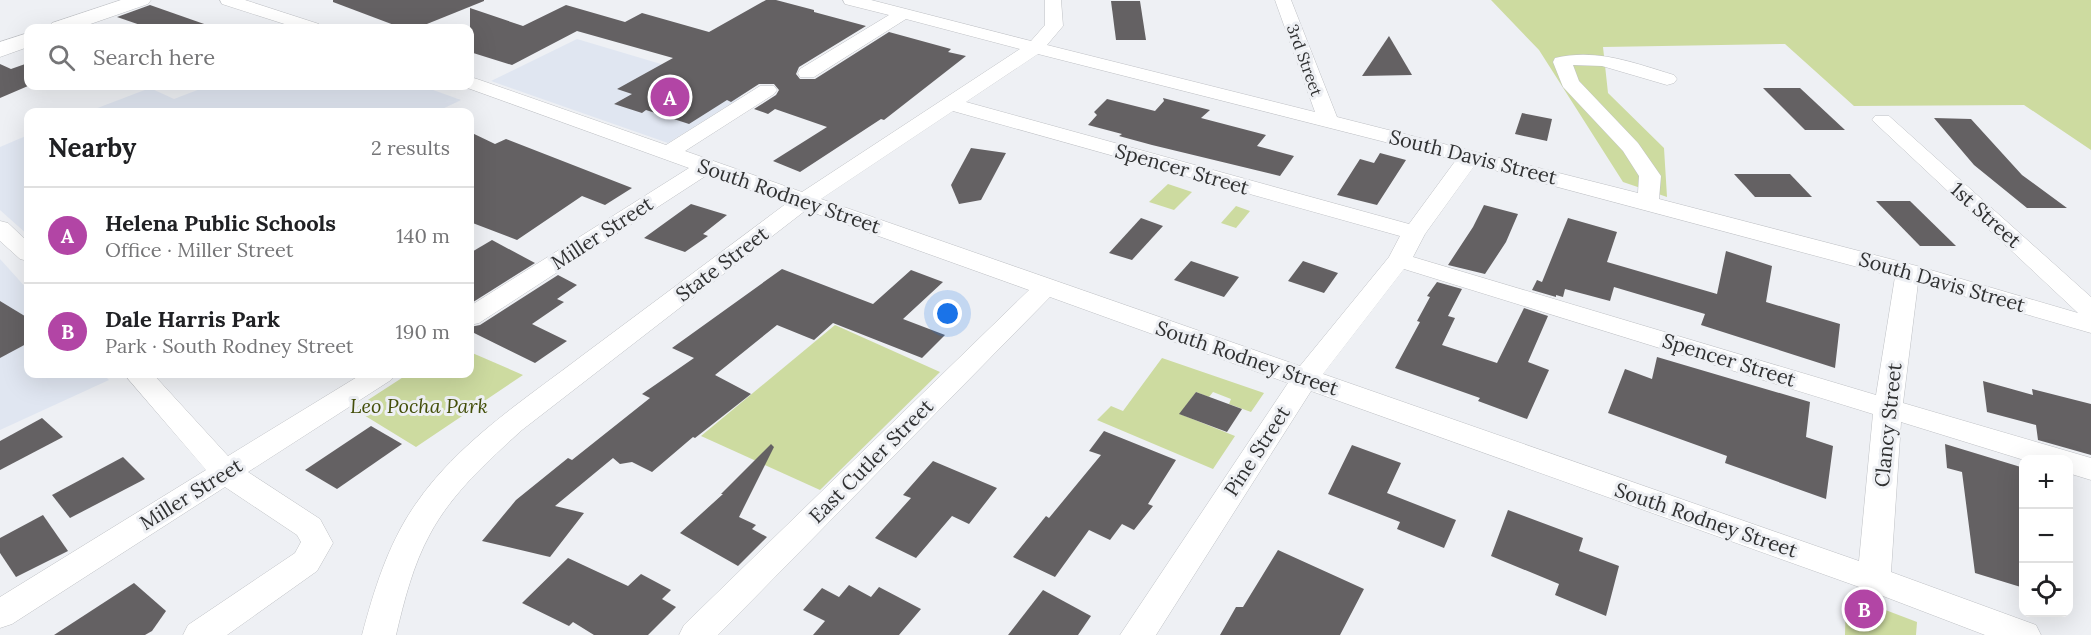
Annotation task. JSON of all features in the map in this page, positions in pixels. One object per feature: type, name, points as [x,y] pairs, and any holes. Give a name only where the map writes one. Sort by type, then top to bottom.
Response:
[{"type":"street","points":[[72,24],[141,0]]},
{"type":"street","points":[[228,0],[301,24]]},
{"type":"street","name":"South Davis Street","points":[[851,0],[1648,201],[1908,271],[2091,325]]},
{"type":"street","name":"State Street","points":[[380,635],[392,586],[416,529],[445,488],[512,423],[805,200],[1034,48],[1054,26],[1053,0]]},
{"type":"street","name":"3rd Street","points":[[1283,0],[1328,120]]},
{"type":"street","points":[[807,73],[903,14]]},
{"type":"street","points":[[0,50],[24,41]]},
{"type":"street","points":[[1648,201],[1650,176],[1631,147],[1570,83],[1562,62],[1587,58],[1667,79]]},
{"type":"street","name":"South Rodney Street","points":[[474,84],[703,168],[805,200],[1874,579],[2024,635]]},
{"type":"street","points":[[666,154],[767,90]]},
{"type":"street","name":"Spencer Street","points":[[950,104],[1414,233]]},
{"type":"street","name":"1st Street","points":[[1882,120],[2091,311]]},
{"type":"street","name":"Pine Street","points":[[1137,635],[1305,378],[1399,260],[1414,233],[1470,156]]},
{"type":"street","name":"Miller Street","points":[[474,314],[703,168]]},
{"type":"street","points":[[0,228],[24,250]]},
{"type":"street","name":"Spencer Street","points":[[1399,260],[2046,455]]},
{"type":"street","name":"Clancy Street","points":[[1874,579],[1888,408],[1908,271]]},
{"type":"street","name":"East Cutler Street","points":[[696,635],[1046,287]]},
{"type":"street","points":[[142,378],[226,473],[309,527],[317,543],[306,562],[200,635]]},
{"type":"street","name":"Miller Street","points":[[0,614],[375,378]]},
{"type":"street","points":[[2073,464],[2091,469]]},
{"type":"shaded area","points":[[577,39],[728,84],[743,92],[739,99],[668,143],[491,81]]},
{"type":"shaded area","points":[[145,90],[154,90],[174,99],[198,90],[433,90],[461,100],[444,108],[98,108]]},
{"type":"shaded area","points":[[24,137],[24,231],[0,210],[0,147]]},
{"type":"shaded area","points":[[0,259],[24,286],[24,378],[107,378],[109,380],[0,430]]},
{"type":"green space","points":[[1491,0],[2091,0],[2091,150],[2024,105],[1854,106],[1785,44],[1603,47],[1608,93],[1664,148],[1667,197],[1623,182],[1539,50]]},
{"type":"green space","points":[[1168,184],[1192,192],[1174,210],[1149,202]]},
{"type":"green space","points":[[1236,206],[1250,211],[1236,228],[1221,223]]},
{"type":"green space","points":[[835,325],[940,372],[820,490],[701,436]]},
{"type":"green space","name":"Leo Pocha Park","points":[[474,354],[523,375],[416,447],[354,409],[402,378],[474,378]]},
{"type":"green space","points":[[1162,358],[1264,393],[1251,412],[1229,404],[1231,399],[1213,392],[1209,397],[1196,392],[1180,414],[1235,436],[1213,469],[1097,420],[1111,406],[1123,411]]},
{"type":"green space","points":[[1846,595],[1917,622],[1916,635],[1845,635]]},
{"type":"building","points":[[333,0],[484,0],[427,24],[391,24],[333,2]]},
{"type":"building","points":[[766,0],[776,0],[866,26],[799,67],[796,74],[800,79],[815,79],[889,32],[951,49],[948,52],[966,56],[884,120],[881,119],[800,172],[773,161],[827,127],[775,109],[768,114],[754,109],[776,95],[779,90],[774,84],[759,84],[731,102],[727,100],[689,124],[646,110],[642,113],[614,104],[632,94],[617,89],[673,58],[577,31],[512,65],[474,53],[474,24],[470,24],[470,8],[523,26],[566,5],[625,22],[642,13],[709,32]]},
{"type":"building","points":[[1111,1],[1140,1],[1146,40],[1116,40]]},
{"type":"building","points":[[150,5],[204,24],[137,24],[117,17]]},
{"type":"building","points":[[1389,36],[1412,75],[1362,76]]},
{"type":"building","points":[[0,64],[11,69],[24,64],[24,88],[0,98]]},
{"type":"building","points":[[1763,88],[1800,88],[1845,130],[1805,130]]},
{"type":"building","points":[[1163,98],[1210,110],[1201,118],[1266,135],[1257,146],[1294,156],[1280,176],[1152,145],[1088,125],[1097,115],[1094,112],[1107,99],[1155,111],[1164,101]]},
{"type":"building","points":[[1522,113],[1552,119],[1547,141],[1515,134]]},
{"type":"building","points":[[1934,118],[1971,119],[2022,175],[2067,208],[2027,208],[1974,165]]},
{"type":"building","points":[[474,134],[495,144],[506,139],[632,188],[605,205],[582,196],[517,240],[474,224]]},
{"type":"building","points":[[971,148],[1006,153],[981,200],[959,204],[951,185]]},
{"type":"building","points":[[1380,153],[1406,160],[1377,205],[1337,195],[1360,159],[1374,163]]},
{"type":"building","points":[[1734,174],[1790,174],[1812,197],[1755,197]]},
{"type":"building","points":[[1876,201],[1910,201],[1956,246],[1920,246]]},
{"type":"building","points":[[691,204],[727,215],[703,234],[708,236],[685,252],[644,238]]},
{"type":"building","points":[[1484,205],[1518,214],[1506,242],[1485,274],[1448,265],[1473,227]]},
{"type":"building","points":[[1141,218],[1163,226],[1132,260],[1109,253]]},
{"type":"building","points":[[1568,218],[1617,232],[1607,262],[1717,294],[1726,251],[1772,266],[1766,302],[1840,324],[1835,368],[1701,325],[1705,314],[1614,287],[1610,301],[1565,289],[1563,297],[1532,290],[1537,280],[1542,282]]},
{"type":"building","points":[[492,240],[535,263],[474,301],[474,251]]},
{"type":"building","points":[[1191,261],[1239,277],[1224,297],[1174,280]]},
{"type":"building","points":[[1303,261],[1338,273],[1324,293],[1288,281]]},
{"type":"building","points":[[782,269],[873,304],[911,270],[943,282],[903,319],[945,335],[922,358],[833,323],[814,340],[777,325],[715,375],[751,394],[695,438],[693,437],[652,472],[632,462],[620,464],[613,458],[555,506],[584,513],[550,557],[482,541],[516,500],[568,458],[572,460],[650,398],[642,394],[694,358],[672,348]]},
{"type":"building","points":[[558,275],[577,285],[557,299],[564,302],[532,324],[567,341],[535,363],[474,333],[474,326],[480,325]]},
{"type":"building","points":[[1437,282],[1462,289],[1448,316],[1455,318],[1442,345],[1497,363],[1524,308],[1548,316],[1528,362],[1549,370],[1527,419],[1478,401],[1480,398],[1395,368],[1420,322],[1417,321],[1430,297],[1427,296]]},
{"type":"building","points":[[0,301],[24,316],[24,345],[0,358]]},
{"type":"building","points":[[1657,357],[1810,402],[1806,437],[1833,446],[1826,499],[1725,463],[1727,456],[1608,413],[1625,369],[1652,379]]},
{"type":"building","points":[[1983,381],[2033,395],[2032,389],[2091,404],[2091,455],[2038,440],[2036,425],[1987,412]]},
{"type":"building","points":[[1196,392],[1242,409],[1227,432],[1179,414]]},
{"type":"building","points":[[42,418],[63,437],[0,470],[0,441]]},
{"type":"building","points":[[371,426],[402,444],[337,489],[305,470]]},
{"type":"building","points":[[1104,431],[1176,460],[1148,504],[1153,506],[1134,530],[1122,524],[1110,540],[1089,530],[1055,577],[1013,557],[1101,455],[1089,451]]},
{"type":"building","points":[[771,444],[774,447],[739,517],[756,525],[752,529],[767,537],[738,566],[680,533],[723,494],[721,494]]},
{"type":"building","points":[[1945,444],[2019,466],[2019,586],[1975,573],[1962,472],[1947,468]]},
{"type":"building","points":[[1352,445],[1401,463],[1387,493],[1456,520],[1444,548],[1397,529],[1400,522],[1328,494]]},
{"type":"building","points":[[123,457],[145,479],[70,518],[52,495]]},
{"type":"building","points":[[933,461],[997,488],[969,524],[952,516],[916,558],[875,538],[911,498],[903,495]]},
{"type":"building","points":[[1508,510],[1583,538],[1579,551],[1619,566],[1606,616],[1555,595],[1559,584],[1491,556]]},
{"type":"building","points":[[43,515],[68,551],[16,577],[0,553],[0,538]]},
{"type":"building","points":[[1278,550],[1364,589],[1340,635],[1220,635],[1236,607],[1243,607]]},
{"type":"building","points":[[568,558],[628,586],[641,574],[671,590],[662,599],[676,607],[648,635],[594,635],[573,622],[569,626],[522,603]]},
{"type":"building","points":[[134,583],[166,611],[152,631],[145,635],[54,635]]},
{"type":"building","points":[[849,585],[871,597],[879,587],[921,609],[899,635],[813,635],[825,621],[803,610],[822,588],[839,597]]},
{"type":"building","points":[[1043,590],[1091,616],[1078,635],[1008,635]]},
{"type":"place","name":"Helena Public Schools","points":[[670,97]]},
{"type":"place","name":"Dale Harris Park","points":[[1864,609]]}]
